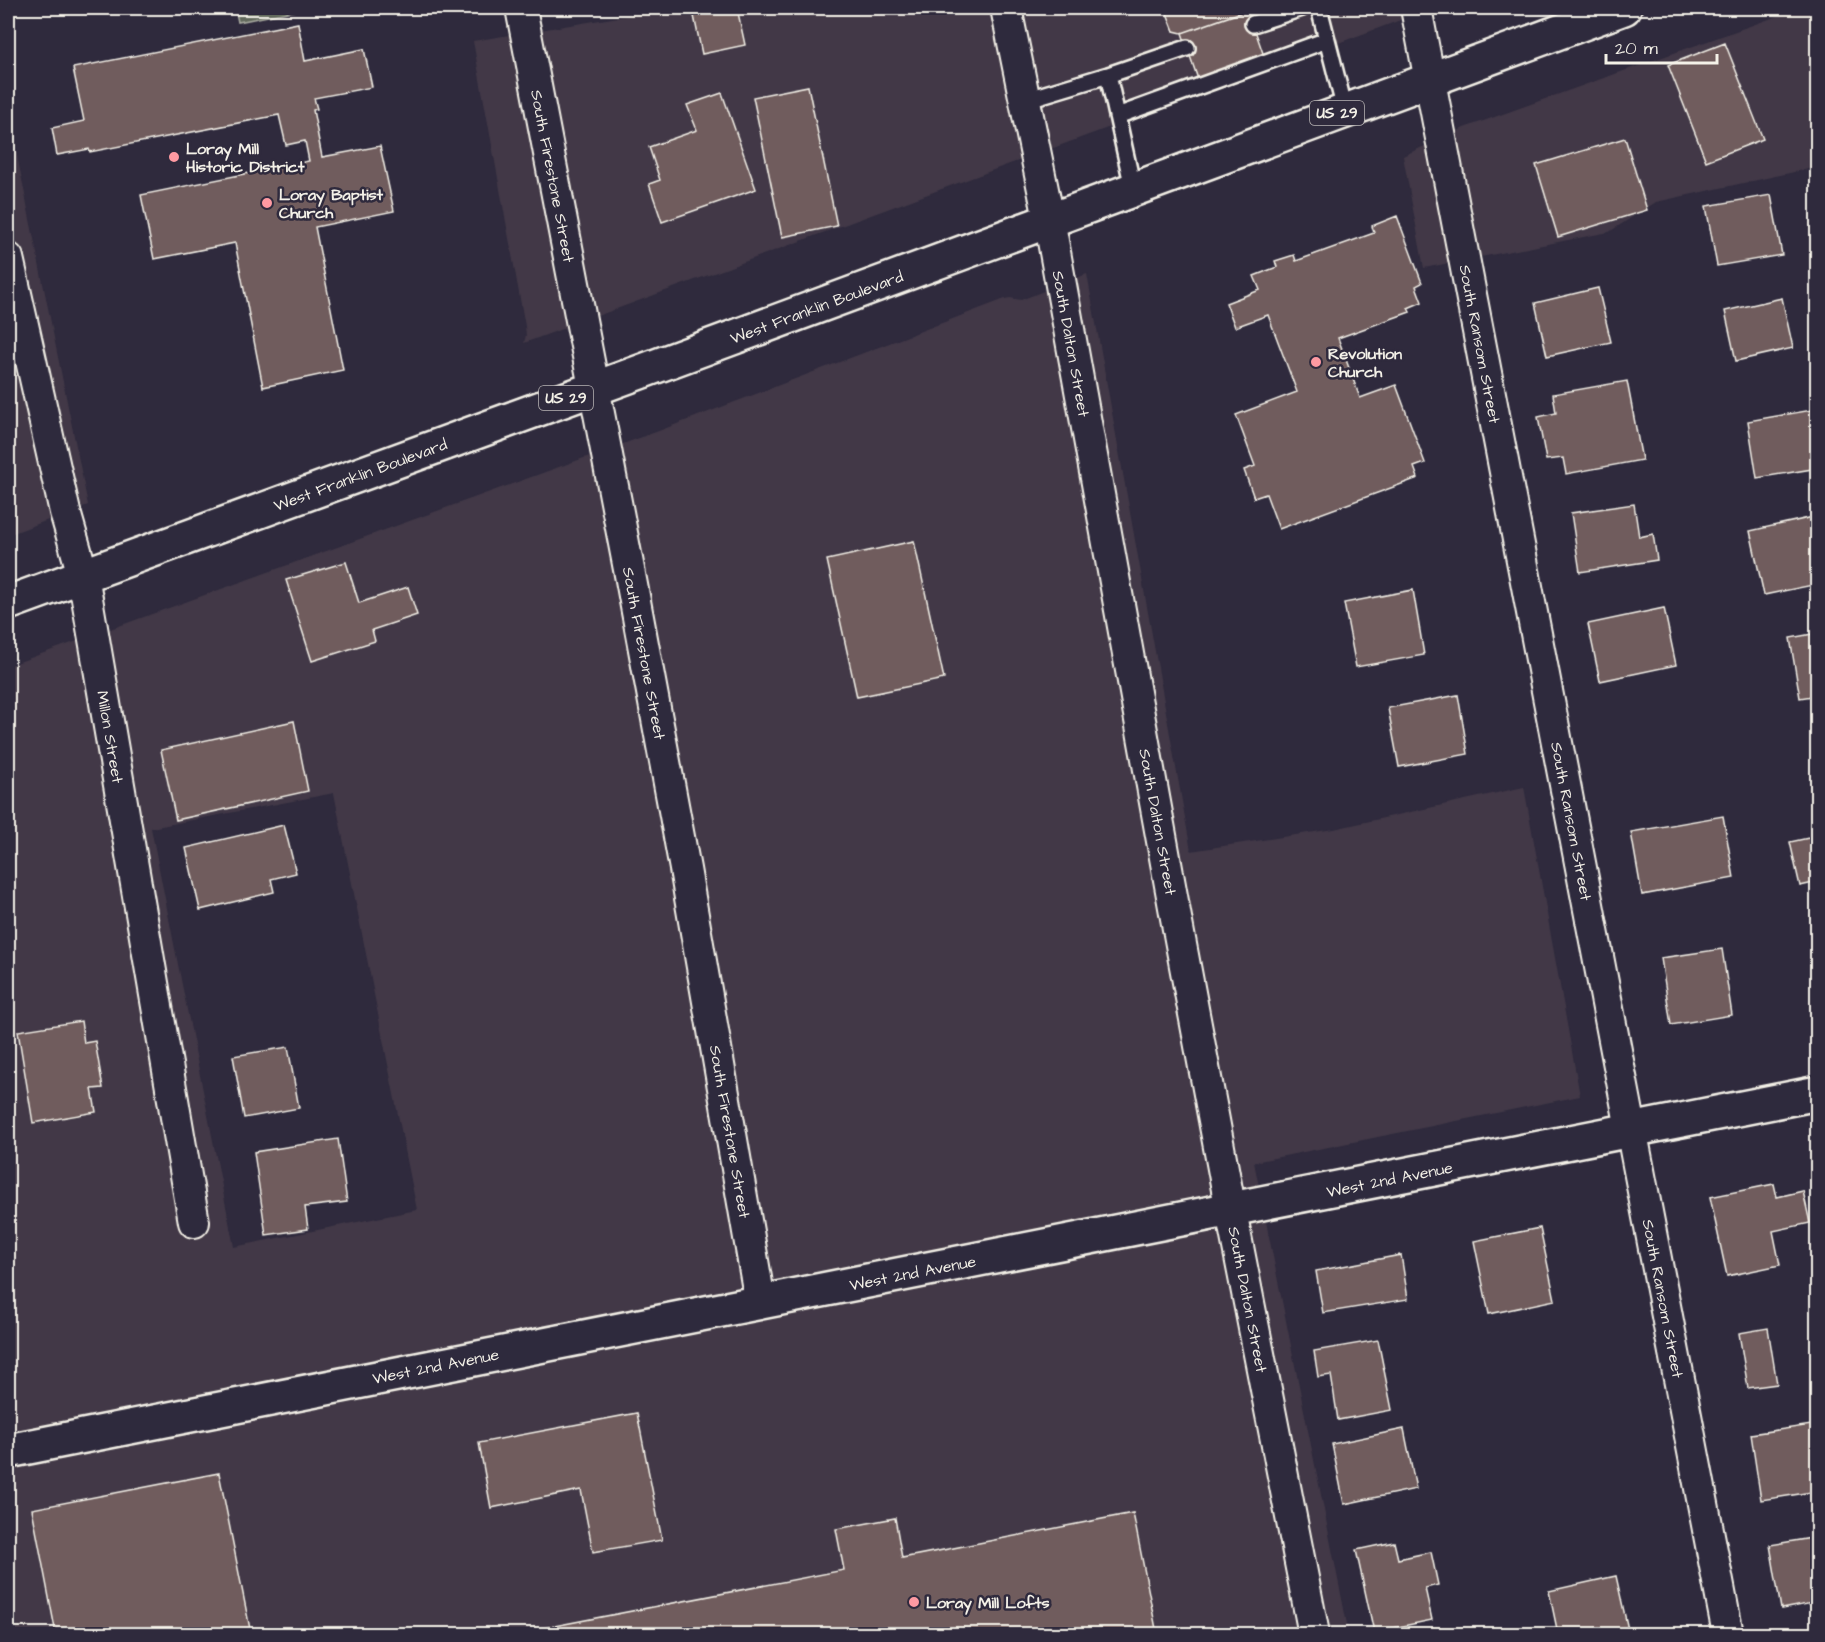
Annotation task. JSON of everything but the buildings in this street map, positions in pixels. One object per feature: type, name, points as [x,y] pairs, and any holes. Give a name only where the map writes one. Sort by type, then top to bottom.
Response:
[{"type":"street","name":"South Firestone Street","points":[[521,8],[685,869],[760,1302]]},
{"type":"street","name":"South Dalton Street","points":[[1006,8],[1049,219],[1178,930],[1314,1635]]},
{"type":"street","name":"South Ransom Street","points":[[1416,8],[1728,1635]]},
{"type":"street","name":"West Franklin Boulevard","points":[[8,603],[1624,8]]},
{"type":"street","name":"Millon Street","points":[[8,258],[65,512],[82,575],[194,1222]]},
{"type":"street","name":"West 2nd Avenue","points":[[8,1451],[1231,1211],[1818,1093]]},
{"type":"lane","points":[[1253,24],[1302,8]]},
{"type":"lane","points":[[1319,8],[1345,110]]},
{"type":"lane","points":[[1117,116],[1327,40]]},
{"type":"lane","points":[[1025,100],[1187,48]]},
{"type":"lane","points":[[1108,75],[1133,188]]},
{"type":"shaded area","points":[[673,8],[964,8],[966,15],[994,8],[1433,8],[524,343],[525,326],[473,41]]},
{"type":"shaded area","points":[[1800,8],[1817,8],[1817,167],[1656,202],[1609,232],[1424,268],[1403,156],[1464,128]]},
{"type":"shaded area","points":[[8,111],[88,505],[8,535]]},
{"type":"shaded area","points":[[1087,274],[1191,851],[1334,829],[1524,787],[1580,1096],[1254,1162],[1349,1634],[8,1634],[8,666],[656,432],[1005,299],[1021,300]],"holes":[[[334,793],[417,1210],[234,1247],[151,828]]]},
{"type":"green space","points":[[235,8],[303,8],[303,9],[238,22]]},
{"type":"place","name":"Loray Mill Historic District","points":[[174,157]]},
{"type":"place","name":"Loray Baptist Church","points":[[267,203]]},
{"type":"place","name":"Revolution Church","points":[[1316,362]]},
{"type":"place","name":"Loray Mill Lofts","points":[[914,1602]]}]
